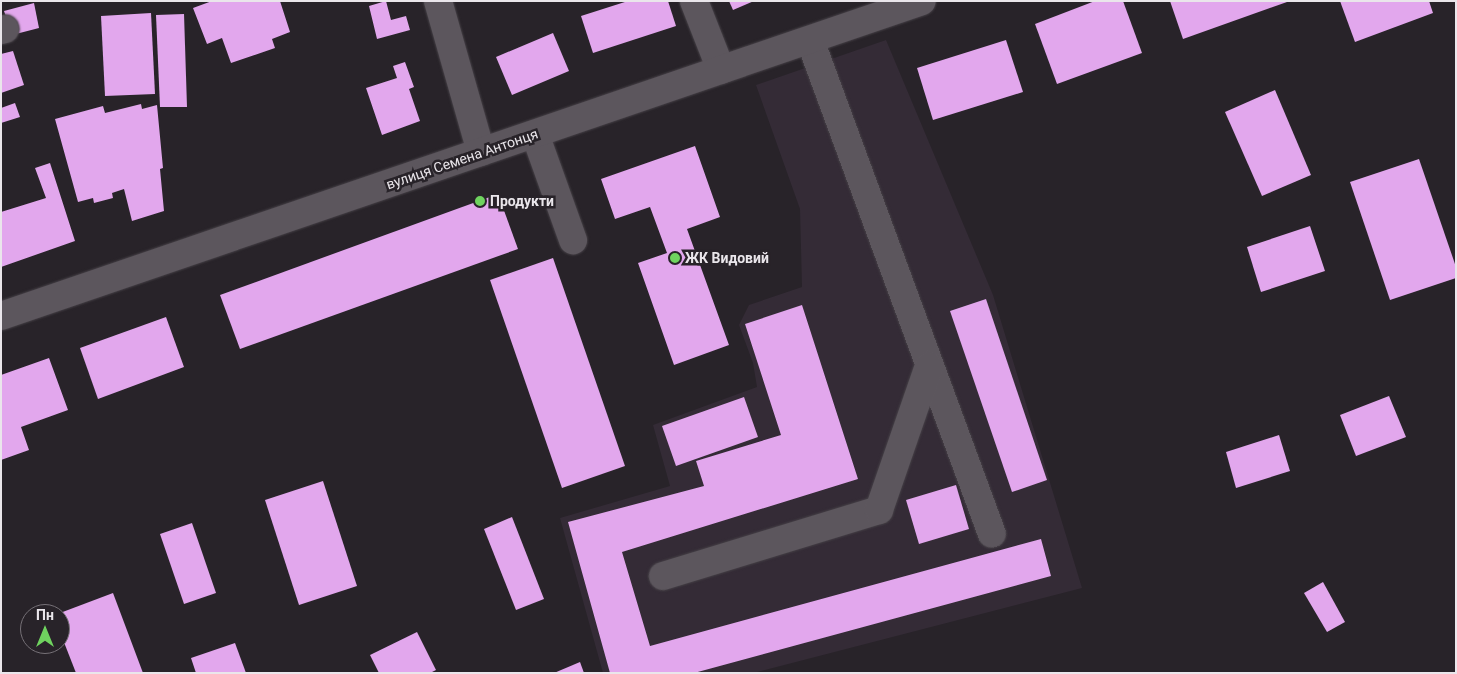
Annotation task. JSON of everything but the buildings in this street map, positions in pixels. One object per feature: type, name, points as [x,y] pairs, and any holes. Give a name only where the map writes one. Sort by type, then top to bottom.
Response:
[{"type":"street","points":[[438,1],[481,152]]},
{"type":"street","points":[[694,1],[721,70]]},
{"type":"street","name":"вулиця Семена Антонця","points":[[1,316],[922,1]]},
{"type":"street","points":[[810,40],[992,534]]},
{"type":"street","points":[[535,134],[573,240]]},
{"type":"street","points":[[663,576],[879,510],[930,366]]},
{"type":"shaded area","points":[[886,40],[993,295],[1082,588],[753,673],[603,673],[560,518],[670,486],[653,425],[757,387],[753,363],[739,325],[749,305],[802,287],[800,209],[756,85]]},
{"type":"place","name":"Продукти","points":[[480,201]]},
{"type":"place","name":"ЖК Видовий","points":[[675,258]]}]
